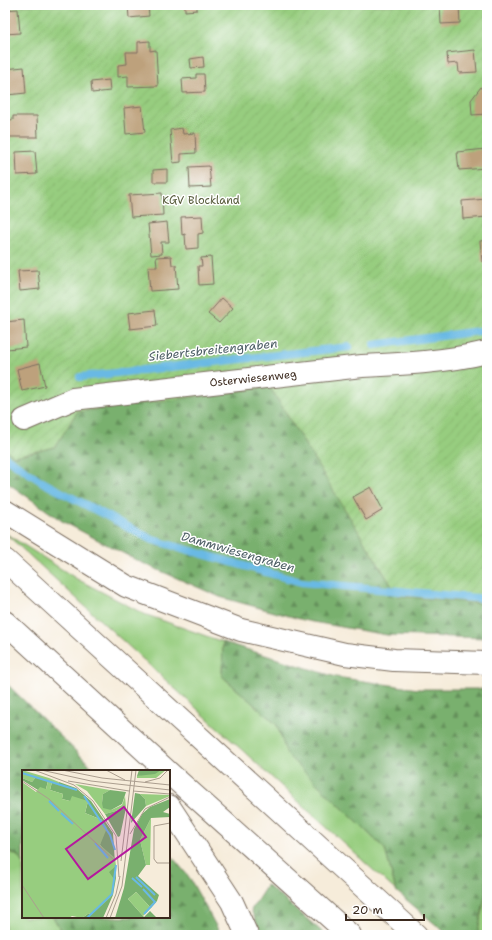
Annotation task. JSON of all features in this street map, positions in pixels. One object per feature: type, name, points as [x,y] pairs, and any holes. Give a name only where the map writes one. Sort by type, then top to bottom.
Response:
[{"type":"main road","name":"Osterwiesenweg","points":[[24,420],[73,399],[362,366],[454,359],[487,352]]},
{"type":"main road","points":[[5,511],[126,586],[241,630],[345,654],[394,660],[487,663]]},
{"type":"main road","points":[[5,560],[416,935]]},
{"type":"main road","points":[[5,622],[166,770]]},
{"type":"main road","points":[[116,725],[145,770]]},
{"type":"main road","points":[[170,774],[350,935]]},
{"type":"main road","points":[[170,808],[232,902],[247,935]]},
{"type":"green space","name":"KGV Blockland","points":[[5,5],[487,5],[487,604],[398,596],[270,387],[77,412],[55,447],[14,456],[5,449]]},
{"type":"green space","points":[[270,387],[398,596],[487,604],[487,638],[387,635],[307,621],[220,597],[138,561],[62,521],[5,481],[5,449],[14,456],[55,447],[76,412]]},
{"type":"green space","points":[[5,533],[77,579],[144,614],[223,642],[222,676],[277,725],[288,755],[385,849],[396,891]]},
{"type":"green space","points":[[223,642],[336,677],[418,689],[487,689],[487,887],[477,935],[448,935],[396,891],[385,849],[287,755],[277,725],[222,676]]},
{"type":"green space","points":[[5,682],[95,770],[22,770],[22,862],[18,856],[5,850]]},
{"type":"green space","points":[[5,850],[18,856],[22,862],[22,918],[54,918],[64,935],[5,935]]},
{"type":"green space","points":[[170,854],[189,877],[221,935],[64,935],[54,918],[170,918]]},
{"type":"green space","points":[[267,885],[326,935],[262,935],[251,910]]},
{"type":"green space","points":[[487,887],[487,935],[477,935]]},
{"type":"building","points":[[128,5],[148,5],[149,16],[129,18]]},
{"type":"building","points":[[185,5],[197,5],[197,10],[185,11]]},
{"type":"building","points":[[440,5],[459,5],[460,23],[441,24]]},
{"type":"building","points":[[18,9],[20,33],[5,34],[5,10]]},
{"type":"building","points":[[150,41],[150,51],[156,50],[158,86],[128,87],[128,76],[118,77],[118,65],[127,64],[126,52],[138,52],[138,42]]},
{"type":"building","points":[[475,50],[477,72],[459,73],[458,63],[448,64],[447,53]]},
{"type":"building","points":[[203,57],[204,67],[191,68],[190,59]]},
{"type":"building","points":[[24,67],[26,93],[7,95],[5,69]]},
{"type":"building","points":[[196,74],[204,74],[205,92],[183,93],[182,79],[196,78]]},
{"type":"building","points":[[109,80],[110,91],[92,93],[91,82]]},
{"type":"building","points":[[481,87],[487,87],[487,114],[472,115],[471,100]]},
{"type":"building","points":[[142,106],[145,132],[126,134],[124,108]]},
{"type":"building","points":[[13,116],[37,116],[38,137],[5,137],[5,119],[13,120]]},
{"type":"building","points":[[182,128],[183,134],[195,133],[196,153],[181,154],[181,162],[173,163],[170,130]]},
{"type":"building","points":[[486,149],[487,168],[459,170],[457,152]]},
{"type":"building","points":[[35,151],[37,174],[17,175],[16,152]]},
{"type":"building","points":[[209,166],[211,187],[190,188],[189,167]]},
{"type":"building","points":[[167,169],[167,182],[153,182],[153,170]]},
{"type":"building","points":[[162,193],[163,215],[131,217],[129,195]]},
{"type":"building","points":[[487,199],[487,217],[463,219],[462,201]]},
{"type":"building","points":[[202,216],[203,233],[198,234],[198,248],[186,249],[185,234],[182,235],[181,217]]},
{"type":"building","points":[[167,222],[169,242],[161,242],[162,254],[151,255],[148,224]]},
{"type":"building","points":[[487,240],[487,261],[482,262],[480,241]]},
{"type":"building","points":[[171,256],[172,265],[176,265],[178,289],[150,291],[148,267],[157,267],[156,257]]},
{"type":"building","points":[[211,257],[213,284],[199,285],[198,266],[202,266],[201,258]]},
{"type":"building","points":[[38,270],[40,289],[20,291],[18,271]]},
{"type":"building","points":[[222,298],[233,308],[219,323],[208,314]]},
{"type":"building","points":[[155,310],[157,326],[130,329],[128,313]]},
{"type":"building","points":[[24,320],[26,347],[7,349],[5,322]]},
{"type":"building","points":[[40,363],[45,386],[22,391],[17,369]]},
{"type":"building","points":[[371,487],[383,510],[366,520],[353,497]]},
{"type":"waterway","name":"Siebertsbreitengraben","points":[[374,345],[487,330]]},
{"type":"waterway","name":"Siebertsbreitengraben","points":[[80,377],[349,347]]},
{"type":"waterway","name":"Dammwiesengraben","points":[[5,457],[44,483],[153,540],[301,582],[487,599]]}]
